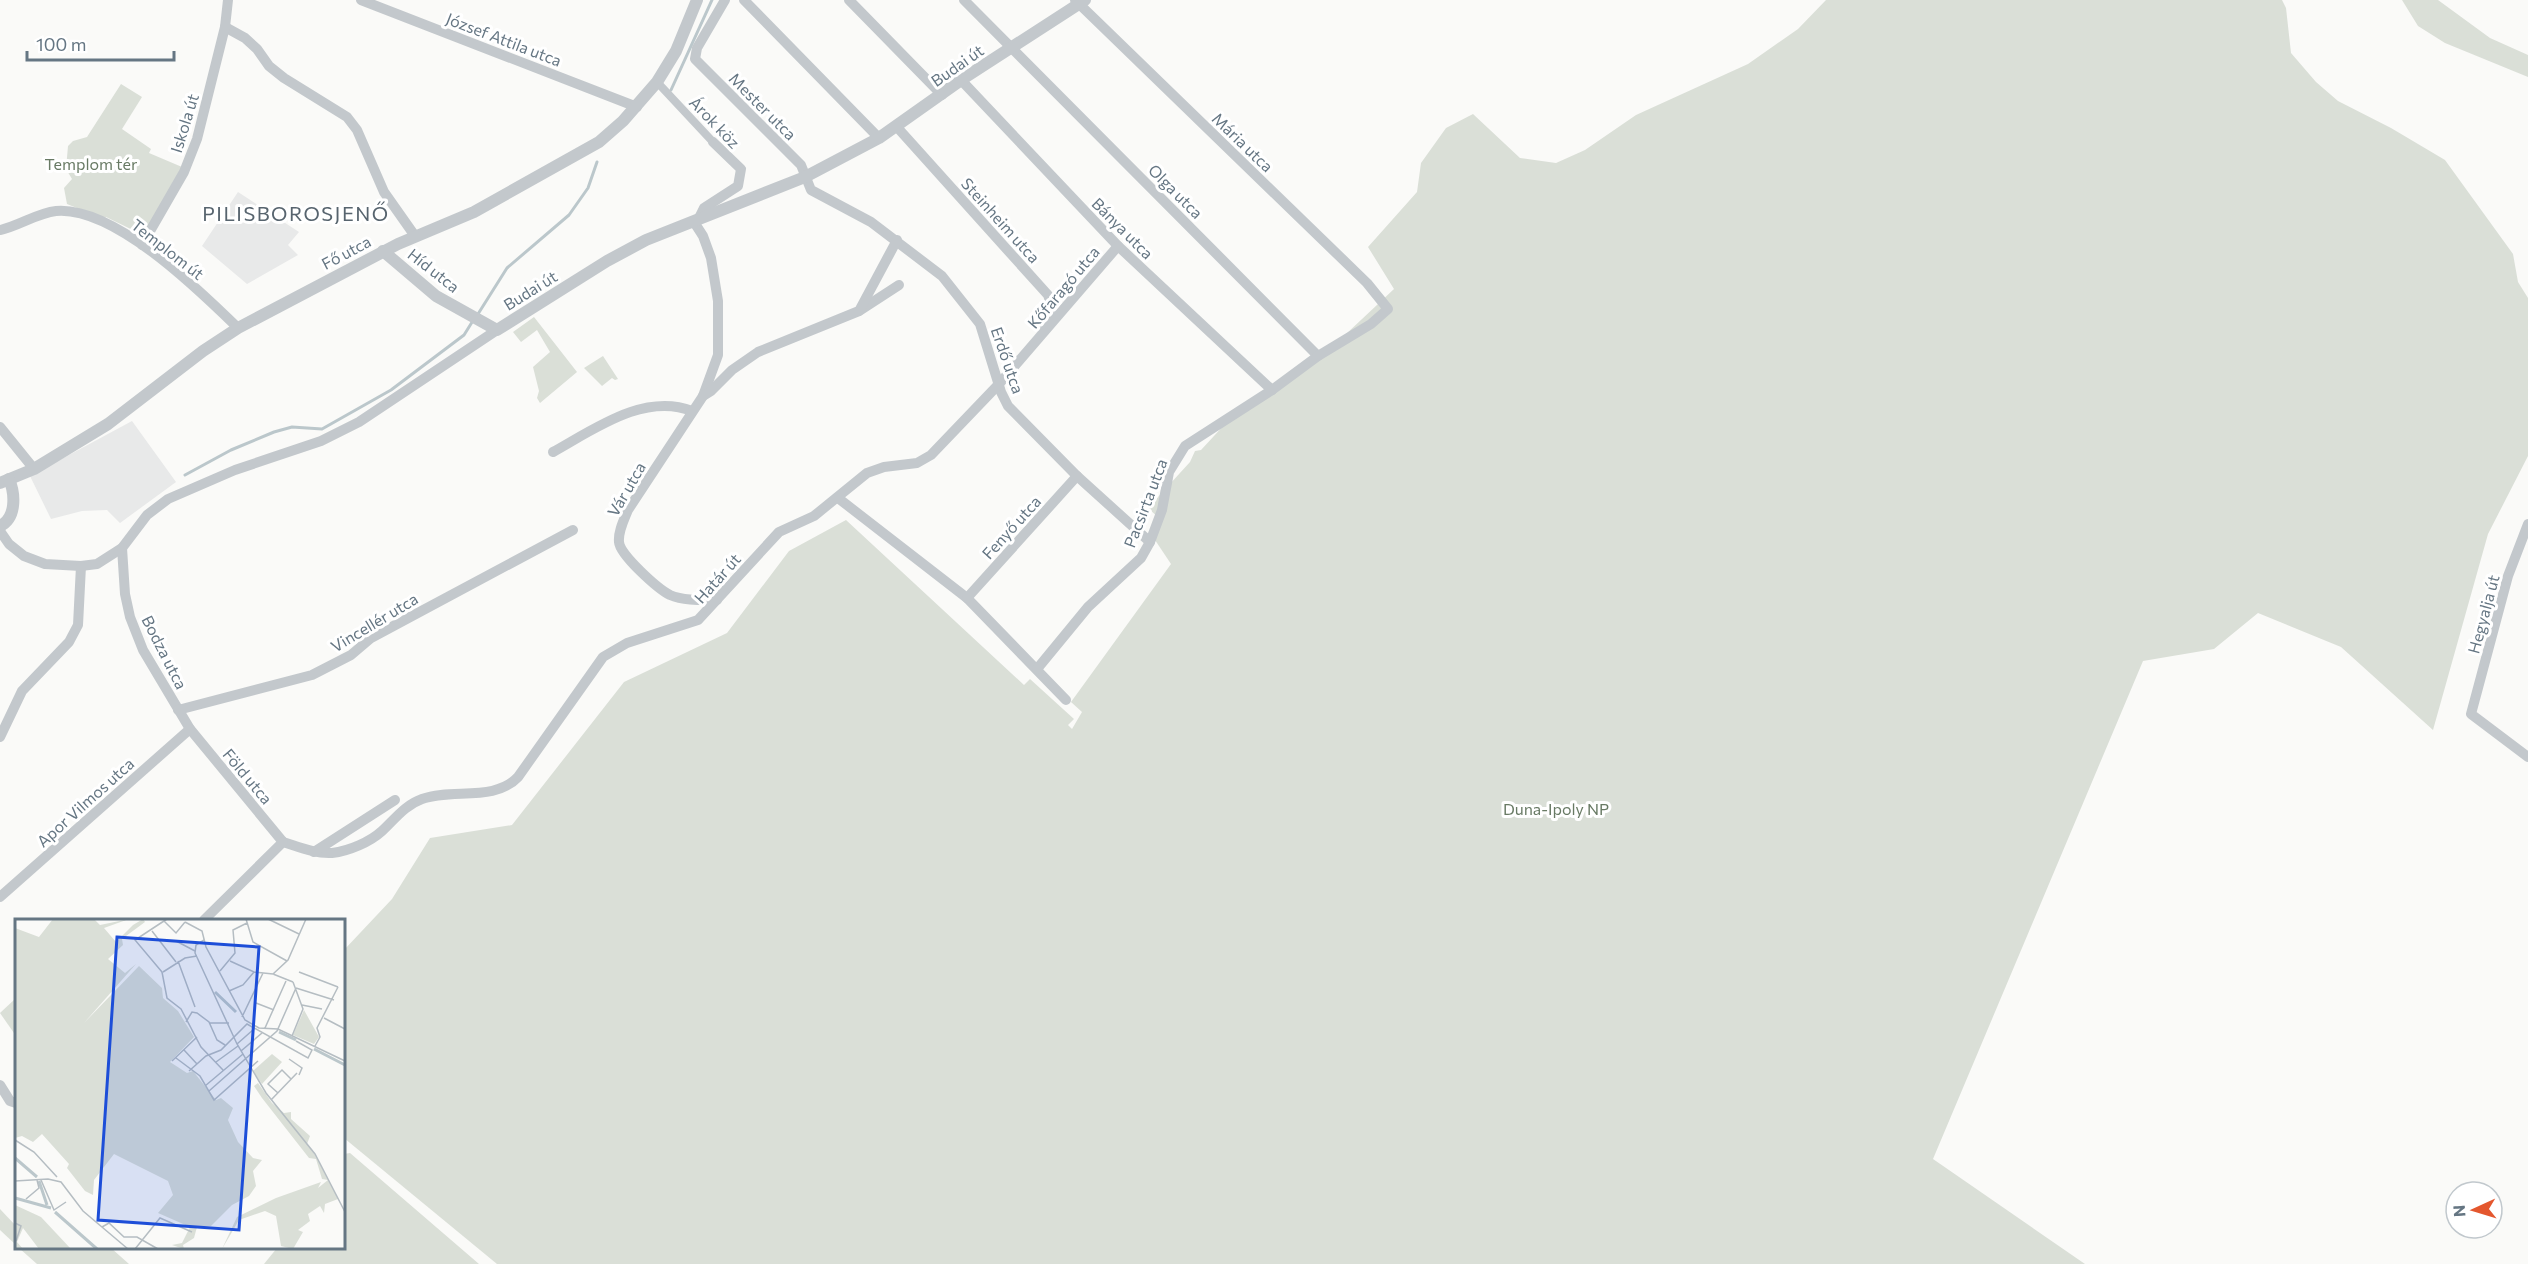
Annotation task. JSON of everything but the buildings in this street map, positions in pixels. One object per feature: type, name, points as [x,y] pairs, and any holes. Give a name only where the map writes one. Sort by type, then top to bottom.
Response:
[{"type":"street","name":"Iskola út","points":[[142,245],[184,172],[197,139],[225,27],[228,0]]},
{"type":"street","name":"József Attila utca","points":[[361,0],[637,107]]},
{"type":"street","name":"Fő utca","points":[[4,481],[34,469],[108,424],[203,351],[238,328],[383,251],[474,212],[599,142],[637,107],[657,82],[676,51],[697,0]]},
{"type":"street","name":"Mester utca","points":[[725,0],[697,48],[695,59],[801,165],[805,177]]},
{"type":"street","points":[[744,0],[879,138]]},
{"type":"street","points":[[849,0],[942,95]]},
{"type":"street","name":"Olga utca","points":[[964,0],[1318,356]]},
{"type":"street","name":"Budai út","points":[[0,531],[9,544],[24,556],[45,564],[81,566],[97,564],[122,548],[147,515],[168,499],[235,470],[321,441],[359,422],[497,330],[607,261],[646,240],[805,177],[879,138],[1080,1]]},
{"type":"street","name":"Mária utca","points":[[1080,1],[1367,283],[1388,309]]},
{"type":"street","points":[[225,27],[251,44],[269,66],[284,78],[347,117],[357,129],[384,192],[415,236]]},
{"type":"street","name":"Bánya utca","points":[[961,80],[1118,246],[1272,390]]},
{"type":"street","name":"Árok köz","points":[[657,82],[712,142],[741,169],[738,186],[704,208],[696,221]]},
{"type":"street","name":"Steinheim utca","points":[[896,126],[1048,295],[1052,307],[1037,332],[1035,343]]},
{"type":"street","name":"Erdő utca","points":[[805,177],[811,190],[871,222],[942,276],[980,324],[999,384],[1010,409],[1077,476],[1150,542]]},
{"type":"street","name":"Templom út","points":[[0,230],[55,212],[69,212],[108,224],[142,245],[168,265],[238,328]]},
{"type":"street","points":[[696,221],[711,258],[718,301],[718,355],[703,396]]},
{"type":"street","points":[[859,311],[897,240]]},
{"type":"street","name":"Kőfaragó utca","points":[[838,498],[863,475],[875,469],[912,465],[929,456],[999,384],[1118,246]]},
{"type":"street","name":"Híd utca","points":[[383,251],[436,296],[497,330]]},
{"type":"street","name":"Vár utca","points":[[717,600],[692,600],[669,595],[625,557],[619,543],[621,528],[628,510],[703,396],[711,392],[732,370],[758,352],[859,311],[899,285]]},
{"type":"street","name":"Pacsirta utca","points":[[1037,669],[1088,607],[1141,558],[1150,542],[1162,510],[1169,472],[1185,446],[1272,390],[1318,356],[1371,324],[1388,309]]},
{"type":"street","points":[[553,452],[618,416],[635,410],[678,406],[692,411]]},
{"type":"street","points":[[0,427],[34,469]]},
{"type":"street","name":"Fenyő utca","points":[[967,598],[1077,476]]},
{"type":"street","points":[[0,526],[6,523],[11,514],[13,491],[4,481]]},
{"type":"street","points":[[838,498],[967,598],[1066,700]]},
{"type":"street","name":"Határ út","points":[[313,852],[333,853],[355,847],[381,832],[408,806],[422,798],[450,793],[496,791],[509,786],[518,777],[603,657],[627,643],[696,622],[776,535],[814,516],[838,498]]},
{"type":"street","name":"Hegyalja út","points":[[2527,527],[2508,576],[2471,714],[2528,757]]},
{"type":"street","name":"Vincellér utca","points":[[178,710],[312,675],[351,655],[372,638],[573,530]]},
{"type":"street","name":"Bodza utca","points":[[122,548],[125,594],[130,617],[143,650],[190,729]]},
{"type":"street","points":[[0,737],[22,691],[69,642],[78,625],[81,566]]},
{"type":"street","name":"Föld utca","points":[[190,729],[283,842]]},
{"type":"street","name":"Apor Vilmos utca","points":[[0,897],[190,729]]},
{"type":"street","points":[[206,919],[283,842],[313,852],[395,800]]},
{"type":"street","points":[[0,1085],[13,1102]]},
{"type":"shaded area","points":[[238,192],[299,232],[288,245],[298,255],[247,284],[202,246]]},
{"type":"shaded area","points":[[132,421],[176,482],[120,523],[107,510],[82,511],[51,519],[30,476]]},
{"type":"green space","name":"Duna-Ipoly NP","points":[[1826,0],[2282,0],[2286,8],[2291,53],[2316,82],[2338,101],[2391,128],[2445,160],[2513,254],[2518,282],[2528,298],[2528,456],[2488,534],[2433,730],[2341,647],[2258,613],[2214,649],[2143,661],[1933,1159],[2085,1264],[497,1264],[345,1139],[345,949],[392,899],[430,838],[512,825],[624,682],[727,633],[789,551],[846,520],[1024,685],[1030,679],[1074,719],[1068,725],[1072,729],[1082,712],[1071,702],[1171,564],[1151,534],[1161,520],[1148,508],[1190,462],[1195,451],[1201,450],[1226,423],[1329,350],[1394,289],[1368,247],[1417,192],[1421,163],[1446,128],[1473,114],[1520,158],[1556,163],[1585,150],[1636,115],[1748,64],[1798,29]]},
{"type":"green space","points":[[2402,0],[2438,0],[2490,38],[2528,55],[2528,77],[2445,43],[2418,26]]},
{"type":"green space","name":"Templom tér","points":[[121,84],[142,97],[122,129],[151,149],[149,153],[182,167],[143,235],[106,217],[104,219],[67,204],[64,188],[72,179],[66,169],[68,146],[73,141],[87,137]]},
{"type":"green space","points":[[534,317],[577,372],[540,403],[537,398],[539,391],[533,367],[550,352],[537,330],[521,342],[513,332]]},
{"type":"green space","points":[[603,356],[618,379],[612,378],[602,386],[584,368]]},
{"type":"green space","points":[[15,999],[15,1035],[0,1013]]},
{"type":"green space","points":[[350,1153],[479,1264],[264,1264],[276,1249],[345,1249],[345,1154]]},
{"type":"green space","points":[[0,1209],[15,1225],[15,1244],[0,1230]]},
{"type":"green space","points":[[20,1249],[112,1249],[129,1264],[37,1264]]},
{"type":"waterway","points":[[671,90],[712,0]]},
{"type":"waterway","points":[[478,314],[507,268],[569,215],[588,188],[597,162]]},
{"type":"waterway","points":[[185,475],[231,450],[274,432],[292,427],[322,429],[391,390],[464,335],[474,319]]},
{"type":"district","name":"PILISBOROSJENŐ","points":[[296,213]]}]
